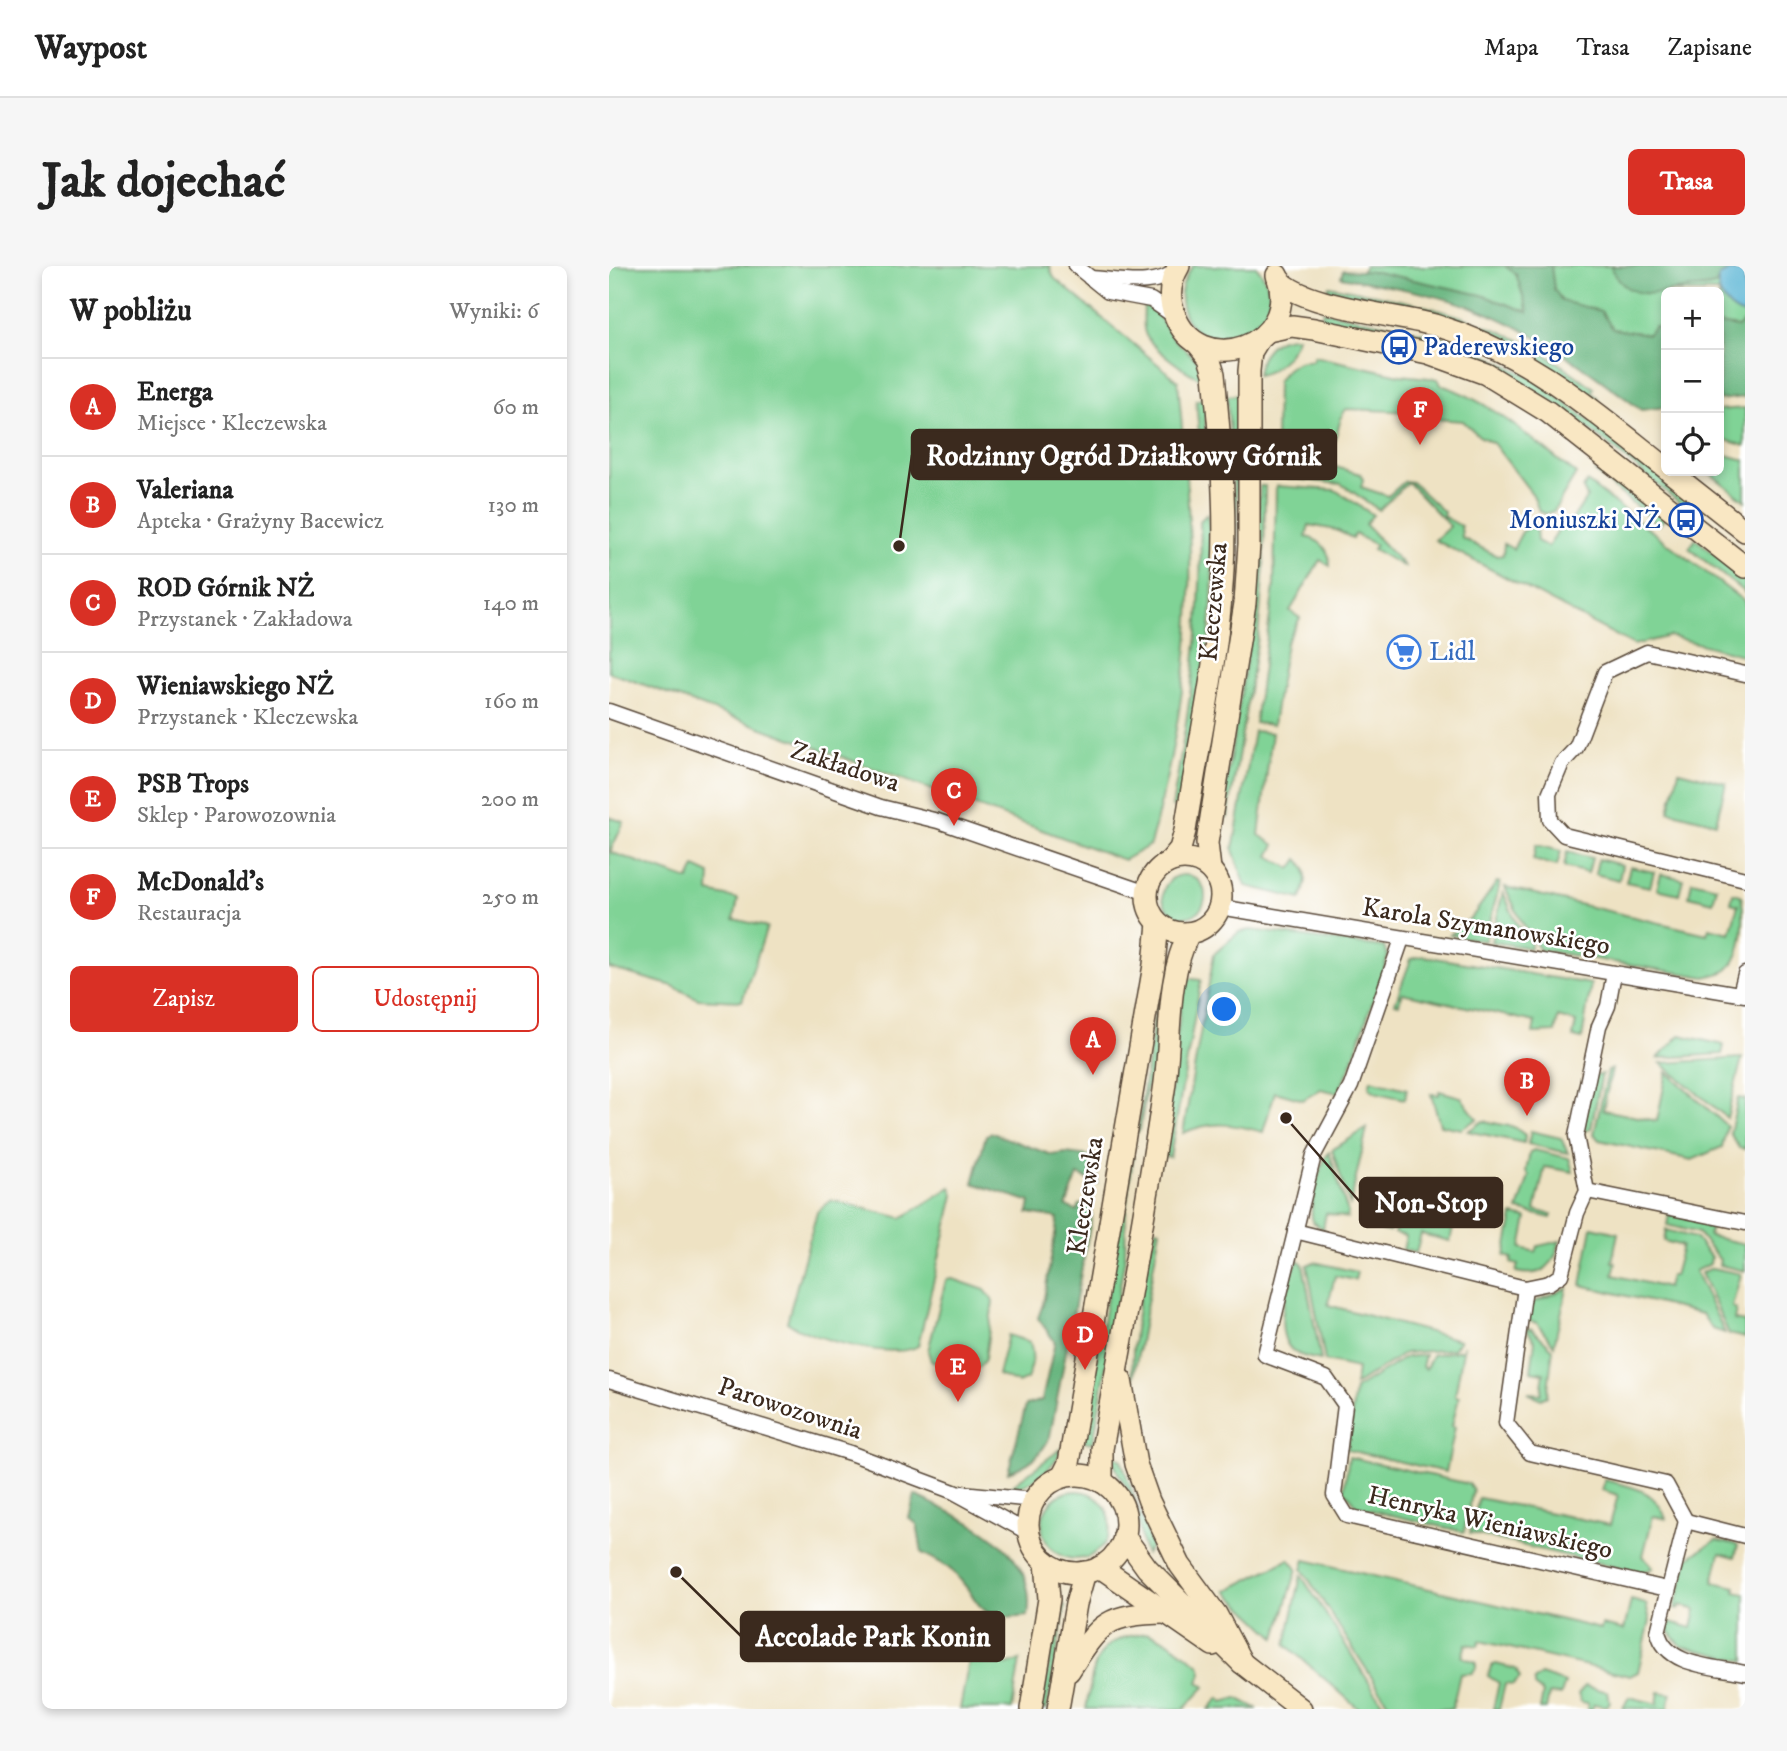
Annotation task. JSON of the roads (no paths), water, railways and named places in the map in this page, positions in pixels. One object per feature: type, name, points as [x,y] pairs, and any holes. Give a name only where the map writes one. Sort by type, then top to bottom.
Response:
[{"type":"main road","points":[[1175,317],[1171,288],[1178,268]]},
{"type":"main road","points":[[1275,270],[1299,296],[1421,321],[1505,351],[1556,382],[1661,464]]},
{"type":"main road","name":"Kleczewska","points":[[1210,869],[1207,843],[1245,603],[1249,544],[1251,352],[1278,312],[1275,270]]},
{"type":"main road","name":"Kleczewska","points":[[1169,862],[1180,849],[1185,831],[1213,669],[1223,576],[1223,491],[1215,374],[1209,358],[1184,332],[1175,317]]},
{"type":"main road","points":[[1197,343],[1224,351],[1242,348],[1263,335],[1293,326],[1428,353],[1486,374],[1548,412],[1745,567]]},
{"type":"main road","points":[[1676,476],[1745,531]]},
{"type":"main road","points":[[1186,859],[1210,869],[1220,888],[1220,907],[1209,924],[1189,933],[1172,932],[1158,923],[1149,908],[1147,893],[1155,873],[1169,862],[1186,859]]},
{"type":"main road","name":"Kleczewska","points":[[1062,1477],[1069,1463],[1154,965],[1158,923]]},
{"type":"main road","points":[[1102,1482],[1103,1449],[1164,1088],[1177,969],[1189,933]]},
{"type":"main road","points":[[1118,1361],[1136,1464],[1149,1501],[1174,1554],[1216,1614],[1242,1663]]},
{"type":"main road","points":[[1058,1709],[1076,1604],[1093,1569],[1113,1556],[1124,1536],[1126,1524],[1119,1500],[1102,1482],[1089,1477],[1062,1477],[1051,1482],[1034,1500],[1030,1511],[1028,1533],[1038,1554],[1046,1562],[1058,1569],[1093,1569],[1167,1613],[1242,1663],[1301,1709]]},
{"type":"main road","points":[[1124,1536],[1147,1568],[1242,1663]]},
{"type":"main road","points":[[1031,1709],[1049,1599],[1046,1562]]},
{"type":"main road","points":[[1063,1678],[1102,1625],[1129,1614],[1167,1613]]},
{"type":"street","points":[[1076,266],[1108,292],[1157,302],[1175,317]]},
{"type":"street","points":[[1090,278],[1149,281],[1167,276],[1178,268]]},
{"type":"street","points":[[1745,674],[1647,652],[1605,672],[1576,748],[1562,763],[1549,794],[1549,820],[1564,835],[1745,879]]},
{"type":"street","name":"Zakładowa","points":[[609,711],[856,798],[939,821],[1147,893]]},
{"type":"street","name":"Karola Szymanowskiego","points":[[1220,907],[1743,994]]},
{"type":"street","points":[[1402,939],[1351,1086],[1314,1155],[1296,1231],[1525,1288],[1549,1283],[1561,1275],[1577,1213],[1587,1191],[1576,1136],[1599,1026],[1608,1006],[1614,973]]},
{"type":"street","points":[[1743,994],[1745,974]]},
{"type":"street","points":[[1587,1191],[1745,1223]]},
{"type":"street","name":"Henryka Wieniawskiego","points":[[1296,1231],[1265,1355],[1327,1378],[1345,1405],[1334,1495],[1347,1516],[1667,1589]]},
{"type":"street","points":[[1525,1288],[1506,1423],[1530,1453],[1666,1484],[1686,1521],[1658,1632],[1661,1644],[1669,1654],[1745,1673]]},
{"type":"street","name":"Parowozownia","points":[[609,1380],[813,1440],[954,1492],[1028,1533]]},
{"type":"street","name":"Parowozownia","points":[[954,1492],[1034,1500]]},
{"type":"street","points":[[1686,1521],[1745,1536]]},
{"type":"water","points":[[1731,270],[1745,271],[1745,315],[1734,310],[1724,300],[1724,287],[1718,287],[1719,276]]},
{"type":"place","name":"Paderewskiego","points":[[1399,347]]},
{"type":"place","name":"McDonald's","points":[[1420,445]]},
{"type":"place","name":"Moniuszki NŻ","points":[[1686,520]]},
{"type":"place","name":"Rodzinny Ogród Działkowy Górnik","points":[[899,546]]},
{"type":"place","name":"Lidl","points":[[1404,652]]},
{"type":"place","name":"ROD Górnik NŻ","points":[[954,826]]},
{"type":"place","name":"Energa","points":[[1093,1075]]},
{"type":"place","name":"Valeriana","points":[[1527,1116]]},
{"type":"place","name":"Non-Stop","points":[[1286,1118]]},
{"type":"place","name":"Wieniawskiego NŻ","points":[[1085,1370]]},
{"type":"place","name":"PSB Trops","points":[[958,1402]]},
{"type":"place","name":"Accolade Park Konin","points":[[676,1572]]}]
